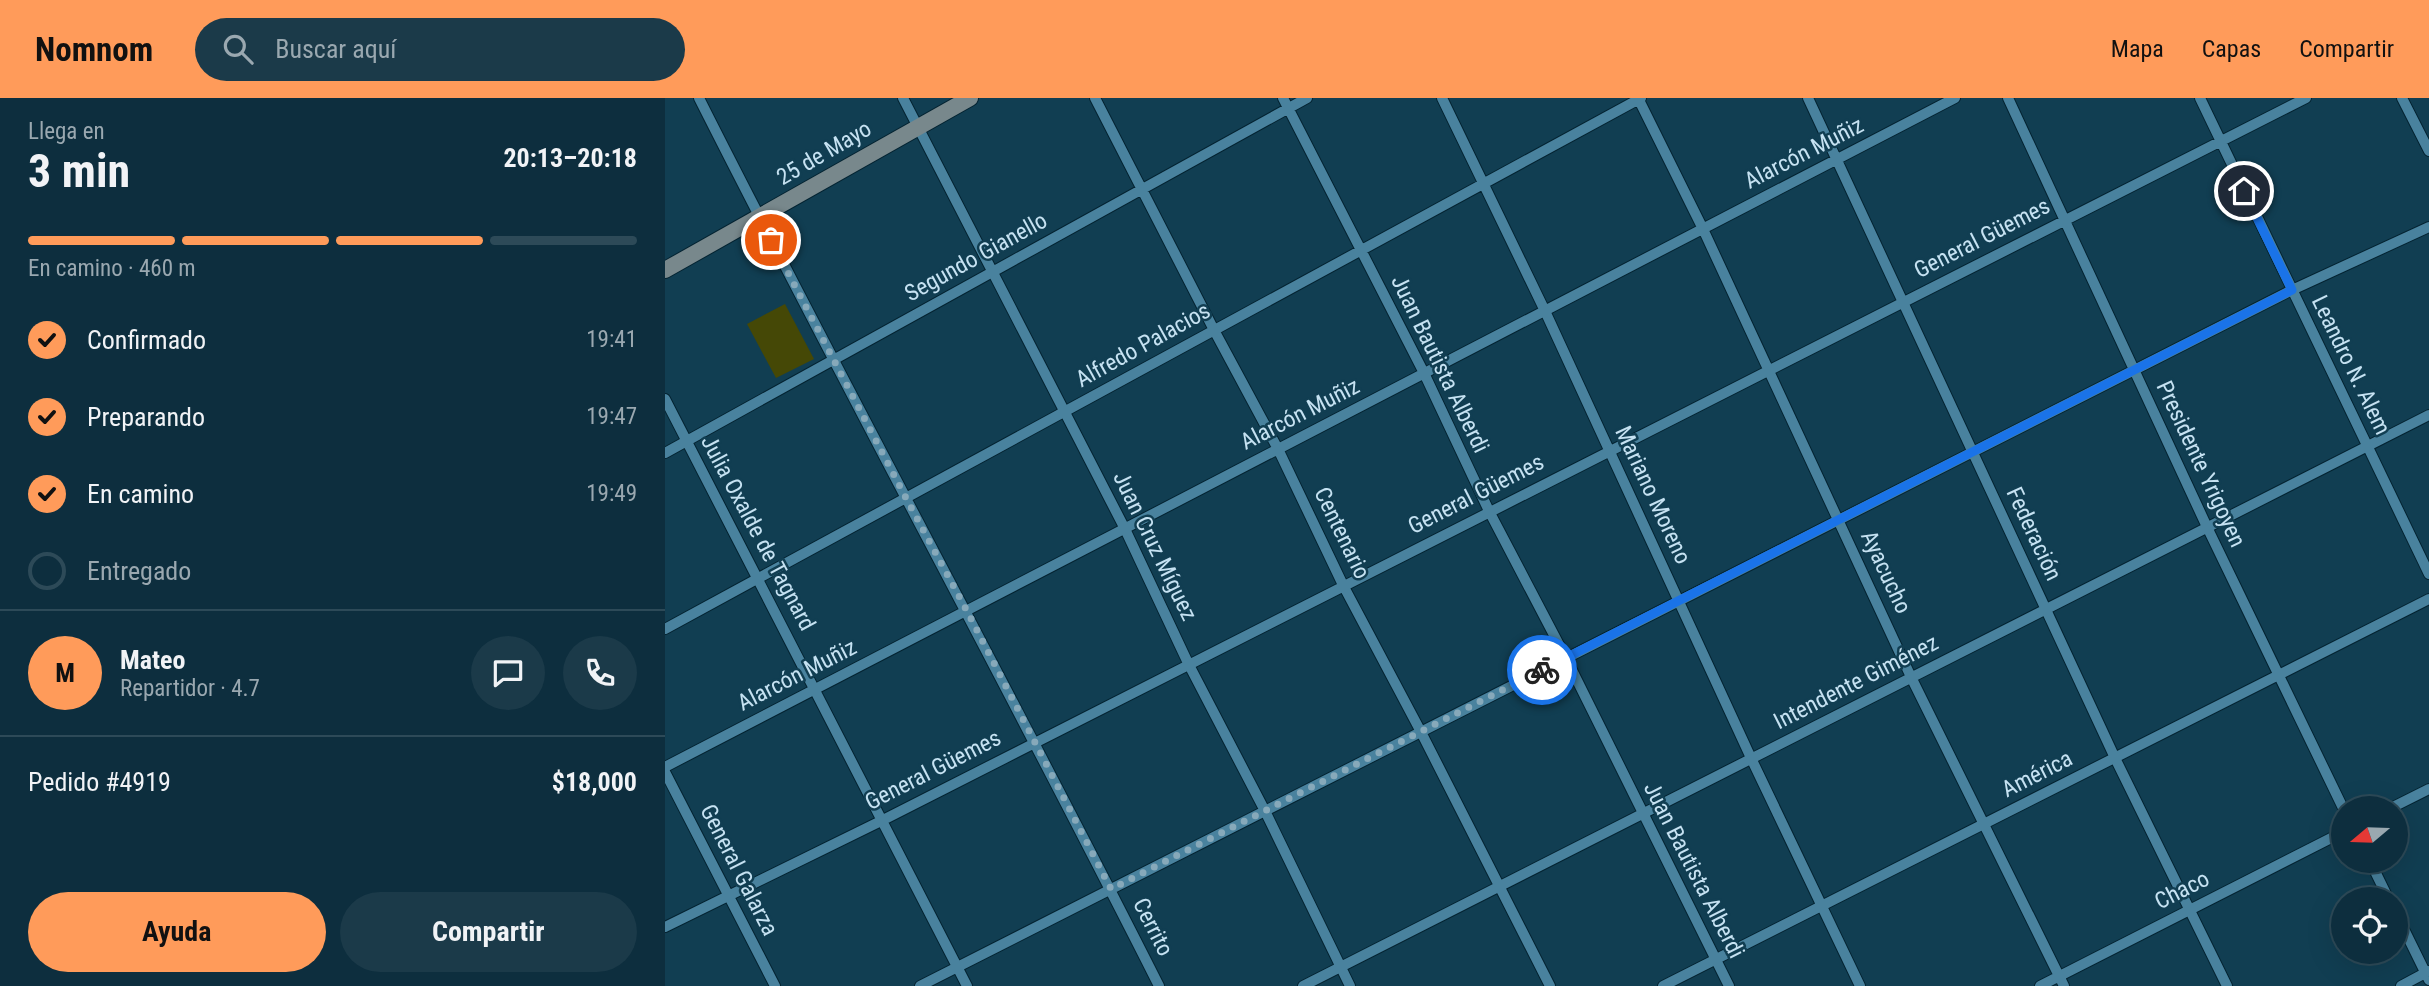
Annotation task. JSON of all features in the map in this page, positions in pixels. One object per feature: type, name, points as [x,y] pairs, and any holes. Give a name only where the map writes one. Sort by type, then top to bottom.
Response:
[{"type":"street","name":"Cerrito","points":[[699,98],[1160,986]]},
{"type":"street","name":"Juan Cruz Míguez","points":[[903,98],[1125,529],[1188,663],[1265,811],[1350,986]]},
{"type":"street","name":"25 de Mayo","points":[[665,270],[970,98]]},
{"type":"street","name":"Centenario","points":[[1095,98],[1278,449],[1343,585],[1422,732],[1550,986]]},
{"type":"street","name":"Segundo Gianello","points":[[665,453],[1142,190],[1286,103],[1307,98]]},
{"type":"street","name":"Mariano Moreno","points":[[1442,98],[1545,311],[1751,758],[1860,986]]},
{"type":"street","name":"Alfredo Palacios","points":[[665,629],[1639,98]]},
{"type":"street","name":"Ayacucho","points":[[1639,98],[1703,229],[1911,677],[2061,981]]},
{"type":"street","name":"Federación","points":[[1808,98],[2045,610],[2227,986]]},
{"type":"street","name":"Alarcón Muñiz","points":[[665,770],[1955,98]]},
{"type":"street","name":"Presidente Yrigoyen","points":[[2008,98],[2277,676],[2337,796]]},
{"type":"street","name":"Leandro N. Alem","points":[[2200,98],[2429,574]]},
{"type":"street","name":"General Güemes","points":[[665,927],[883,820],[2306,98]]},
{"type":"street","points":[[2402,98],[2429,151]]},
{"type":"street","name":"Juan Bautista Alberdi","points":[[1286,103],[1424,373],[1489,511],[1566,658],[1729,986]]},
{"type":"street","points":[[920,986],[2292,290],[2429,227]]},
{"type":"street","name":"Julia Oxalde de Tagnard","points":[[665,399],[967,986]]},
{"type":"street","name":"Intendente Giménez","points":[[1303,986],[2429,415]]},
{"type":"street","name":"América","points":[[1663,986],[2429,599]]},
{"type":"street","name":"General Galarza","points":[[665,770],[775,986]]},
{"type":"street","points":[[2408,800],[2429,789]]},
{"type":"street","name":"Chaco","points":[[2040,986],[2061,981],[2190,910],[2331,838]]},
{"type":"street","points":[[2400,986],[2428,975],[2408,936]]},
{"type":"shaded area","points":[[785,304],[814,359],[776,378],[747,324]]},
{"type":"way so far","points":[[771,240],[1111,889],[1542,670]]},
{"type":"route","points":[[1542,670],[2292,290],[2244,191]]}]
